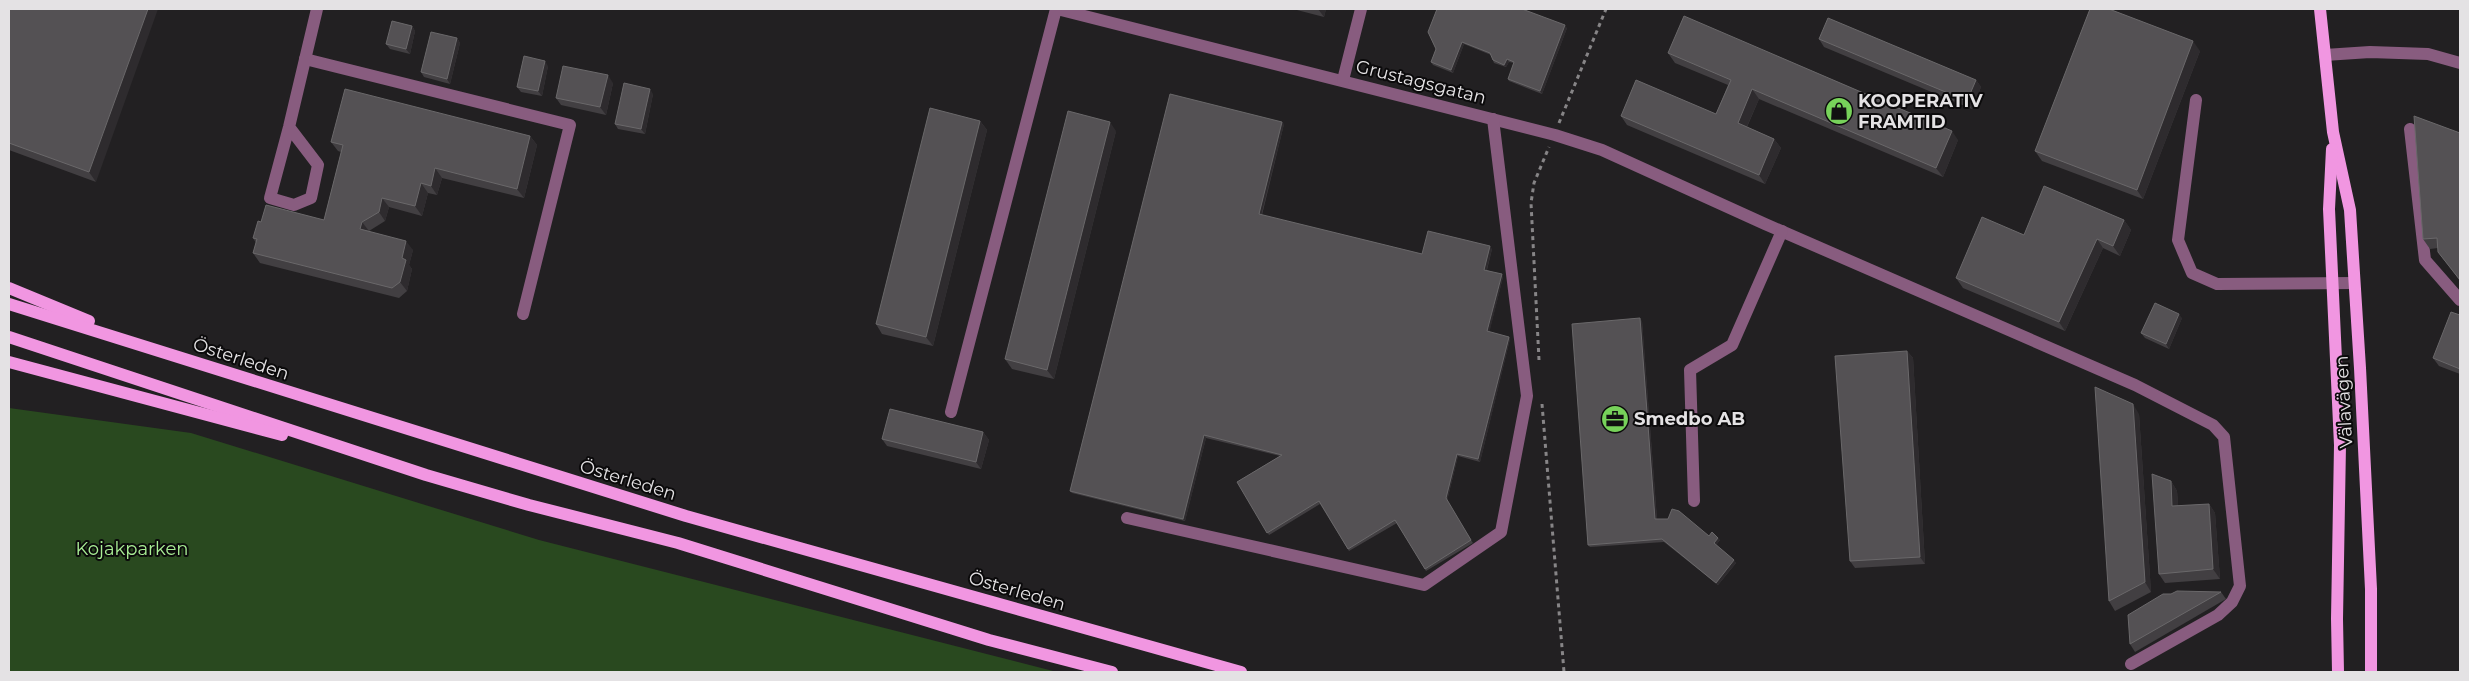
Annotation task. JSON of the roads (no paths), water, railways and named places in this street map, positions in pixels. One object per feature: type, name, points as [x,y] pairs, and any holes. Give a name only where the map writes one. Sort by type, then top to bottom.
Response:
[{"type":"main road","name":"Välavägen","points":[[2320,9],[2333,132],[2350,210],[2371,589],[2371,672]]},
{"type":"main road","name":"Välavägen","points":[[2333,132],[2329,209],[2340,445],[2338,672]]},
{"type":"main road","points":[[9,288],[170,355]]},
{"type":"main road","name":"Österleden","points":[[9,304],[686,516],[1241,672]]},
{"type":"main road","points":[[9,337],[426,475],[528,506],[678,543],[989,640],[1112,672]]},
{"type":"main road","points":[[9,362],[426,475]]},
{"type":"street","points":[[289,127],[318,165],[311,198],[294,204],[270,198],[317,9]]},
{"type":"street","points":[[951,412],[1056,9]]},
{"type":"street","name":"Grustagsgatan","points":[[1056,9],[1343,80],[1555,135],[1602,150],[1766,224],[2135,385],[2213,425],[2224,437],[2240,586],[2232,602],[2218,615],[2131,664]]},
{"type":"street","points":[[1343,80],[1361,9]]},
{"type":"street","points":[[2325,55],[2370,52],[2428,54],[2460,63]]},
{"type":"street","points":[[305,59],[570,125],[523,314]]},
{"type":"street","points":[[2196,100],[2178,240],[2192,273],[2217,284],[2354,283]]},
{"type":"street","points":[[1127,518],[1424,585],[1501,532],[1527,396],[1493,119]]},
{"type":"street","points":[[2410,129],[2425,260],[2460,300]]},
{"type":"street","points":[[1694,501],[1690,370],[1732,345],[1782,231]]},
{"type":"place","name":"KOOPERATIV FRAMTID","points":[[1839,111]]},
{"type":"place","name":"Smedbo AB","points":[[1615,419]]},
{"type":"park label","name":"Kojakparken","points":[[132,549]]}]
